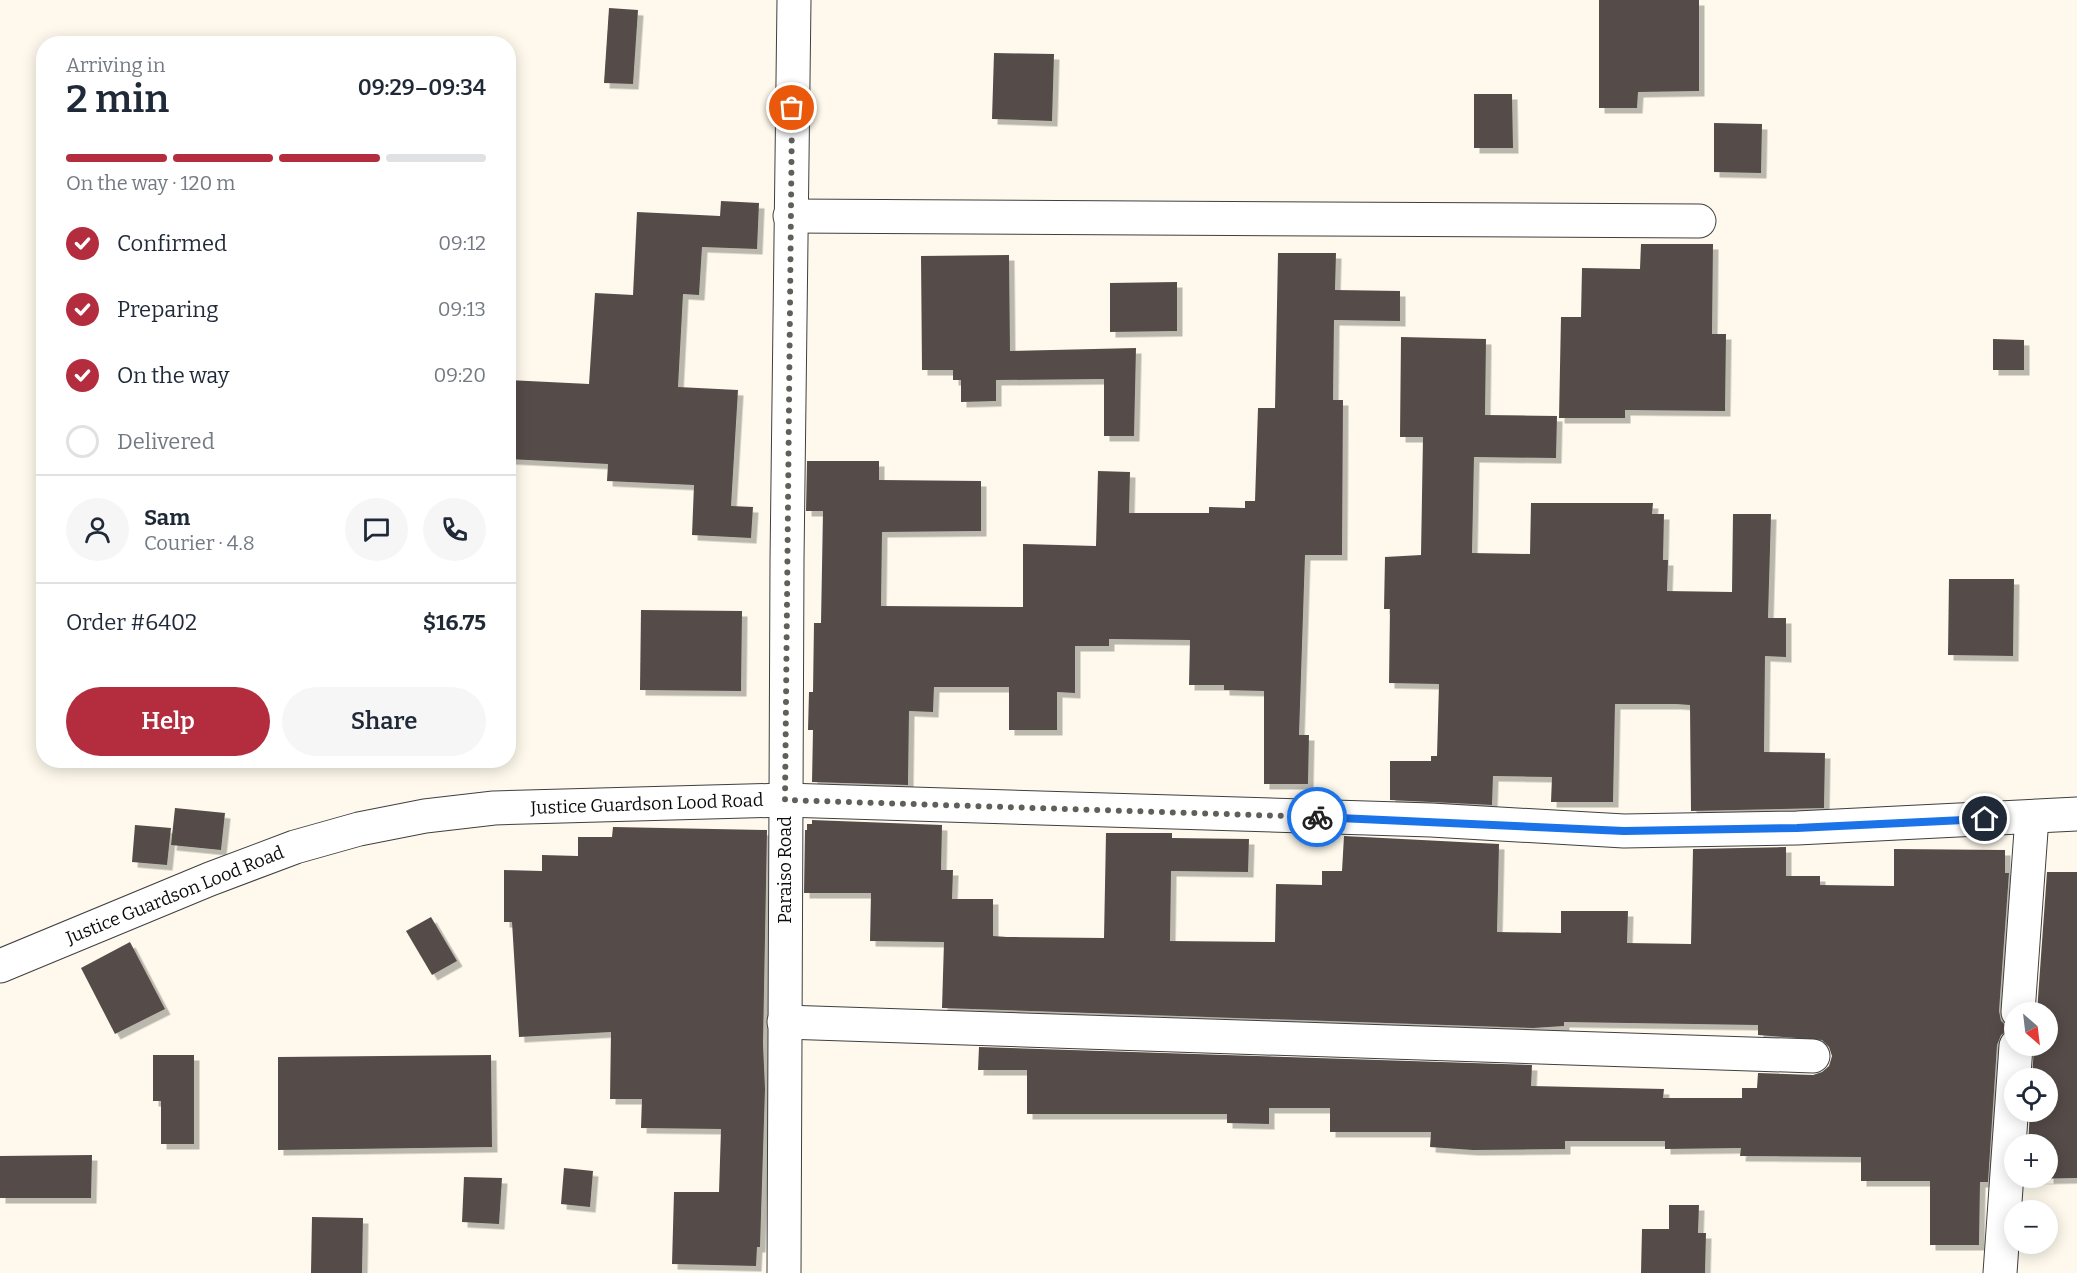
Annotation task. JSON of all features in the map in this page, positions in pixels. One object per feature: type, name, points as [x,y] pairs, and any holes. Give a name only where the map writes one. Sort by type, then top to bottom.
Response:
[{"type":"street","name":"Paraiso Road","points":[[784,1273],[785,800],[794,0]]},
{"type":"street","points":[[790,216],[1699,221]]},
{"type":"street","name":"Justice Guardson Lood Road","points":[[0,966],[210,879],[295,847],[359,829],[424,816],[494,808],[785,800],[1419,820],[1624,831],[1797,828],[2077,814]]},
{"type":"street","points":[[2019,1002],[2032,817]]},
{"type":"street","points":[[784,1022],[1814,1056]]},
{"type":"street","points":[[2000,1273],[2015,1056]]},
{"type":"building","points":[[1599,0],[1699,0],[1699,91],[1638,92],[1637,108],[1599,108]]},
{"type":"building","points":[[609,8],[638,10],[633,84],[604,83]]},
{"type":"building","points":[[994,53],[1054,54],[1052,121],[992,119]]},
{"type":"building","points":[[1474,94],[1512,94],[1513,148],[1474,148]]},
{"type":"building","points":[[1714,123],[1762,124],[1761,173],[1714,172]]},
{"type":"building","points":[[721,201],[759,203],[757,249],[702,247],[699,295],[683,294],[678,387],[738,390],[731,506],[753,507],[751,538],[692,535],[694,485],[607,481],[608,464],[516,459],[516,380],[589,384],[595,293],[633,295],[637,212],[720,216]]},
{"type":"building","points":[[1641,244],[1713,244],[1712,334],[1726,334],[1725,411],[1625,410],[1625,418],[1559,418],[1561,317],[1581,317],[1582,268],[1640,269]]},
{"type":"building","points":[[1278,253],[1336,253],[1335,290],[1400,291],[1400,321],[1334,320],[1333,400],[1343,400],[1342,555],[1305,555],[1299,735],[1309,735],[1308,784],[1264,784],[1264,691],[1224,690],[1224,685],[1189,685],[1190,640],[1109,639],[1109,646],[1075,646],[1075,693],[1057,692],[1057,730],[1009,730],[1009,687],[934,687],[933,712],[909,711],[908,785],[812,782],[813,730],[808,730],[809,692],[813,692],[814,623],[821,623],[823,511],[806,511],[807,461],[879,461],[879,480],[981,481],[981,531],[882,532],[881,606],[1023,607],[1023,544],[1096,546],[1098,471],[1130,472],[1129,513],[1209,513],[1209,507],[1245,508],[1245,501],[1255,501],[1258,408],[1275,408]]},
{"type":"building","points":[[1009,255],[1010,351],[1136,348],[1134,436],[1104,436],[1104,379],[996,380],[996,401],[961,402],[961,380],[953,380],[953,370],[922,370],[921,256]]},
{"type":"building","points":[[1177,282],[1177,331],[1110,332],[1110,283]]},
{"type":"building","points":[[1401,337],[1486,339],[1485,415],[1557,416],[1556,458],[1474,457],[1472,553],[1530,554],[1531,503],[1653,503],[1652,514],[1664,514],[1663,560],[1668,560],[1667,591],[1732,592],[1733,514],[1771,514],[1768,618],[1786,618],[1786,657],[1765,656],[1764,752],[1825,753],[1824,808],[1691,811],[1690,705],[1676,704],[1615,704],[1613,802],[1551,802],[1552,777],[1493,776],[1492,805],[1390,800],[1390,761],[1431,761],[1431,756],[1437,756],[1439,684],[1389,683],[1390,609],[1384,609],[1385,557],[1421,555],[1423,437],[1400,437]]},
{"type":"building","points":[[1993,339],[2024,340],[2024,370],[1993,370]]},
{"type":"building","points":[[1949,579],[2014,579],[2013,656],[1948,655]]},
{"type":"building","points":[[641,610],[742,611],[741,691],[640,690]]},
{"type":"building","points":[[175,808],[225,813],[221,850],[171,845]]},
{"type":"building","points":[[812,820],[942,825],[941,870],[953,870],[952,899],[993,899],[993,936],[1007,937],[1104,938],[1106,833],[1172,833],[1172,838],[1249,839],[1248,872],[1171,871],[1170,941],[1275,942],[1276,884],[1322,885],[1322,871],[1342,871],[1344,836],[1499,844],[1497,932],[1561,933],[1561,911],[1628,911],[1627,943],[1691,944],[1693,849],[1786,847],[1786,876],[1820,876],[1820,885],[1894,886],[1894,849],[2005,850],[2005,873],[2009,873],[1999,1011],[2001,1021],[2004,1024],[2004,1033],[1997,1045],[1988,1182],[1980,1182],[1979,1245],[1930,1245],[1930,1181],[1861,1181],[1861,1157],[1740,1156],[1741,1148],[1665,1149],[1665,1141],[1565,1141],[1565,1149],[1473,1150],[1430,1147],[1431,1132],[1330,1132],[1330,1108],[1269,1108],[1269,1124],[1227,1123],[1227,1114],[1027,1114],[1027,1070],[978,1070],[979,1047],[1532,1065],[1531,1086],[1664,1089],[1663,1098],[1742,1098],[1742,1088],[1757,1088],[1758,1073],[1813,1075],[1829,1066],[1832,1056],[1829,1047],[1822,1040],[1758,1035],[1758,1025],[1564,1022],[1564,1026],[1533,1028],[942,1008],[944,942],[870,941],[871,893],[804,893],[805,830],[807,830],[807,824],[812,824]]},
{"type":"building","points":[[135,825],[171,828],[167,865],[132,862]]},
{"type":"building","points":[[613,827],[767,830],[763,1044],[765,1089],[760,1247],[757,1247],[756,1266],[672,1264],[674,1192],[719,1192],[721,1129],[641,1128],[642,1099],[610,1099],[611,1032],[519,1037],[512,922],[504,922],[504,870],[542,871],[542,855],[578,856],[578,837],[612,837]]},
{"type":"building","points":[[2047,872],[2077,872],[2077,1178],[2058,1178],[2058,1134],[2029,1134],[2029,1122],[2058,1122],[2058,1068],[2033,1068],[2033,1056],[2058,1056],[2058,1002],[2038,1002]]},
{"type":"building","points":[[431,917],[457,961],[432,975],[406,931]]},
{"type":"building","points":[[130,942],[165,1009],[115,1034],[81,968]]},
{"type":"building","points":[[153,1055],[194,1055],[194,1144],[161,1144],[161,1101],[153,1101]]},
{"type":"building","points":[[491,1055],[492,1147],[278,1150],[278,1057]]},
{"type":"building","points":[[92,1155],[91,1198],[0,1198],[0,1156]]},
{"type":"building","points":[[564,1168],[593,1171],[590,1207],[561,1204]]},
{"type":"building","points":[[464,1177],[502,1178],[499,1224],[462,1222]]},
{"type":"building","points":[[1669,1205],[1699,1205],[1698,1233],[1706,1233],[1705,1273],[1641,1273],[1642,1229],[1669,1229]]},
{"type":"building","points":[[312,1217],[363,1218],[362,1273],[311,1273]]},
{"type":"way so far","points":[[792,108],[785,800],[1317,817]]},
{"type":"route","points":[[1317,817],[1431,820],[1624,831],[1797,828],[1985,819]]}]
